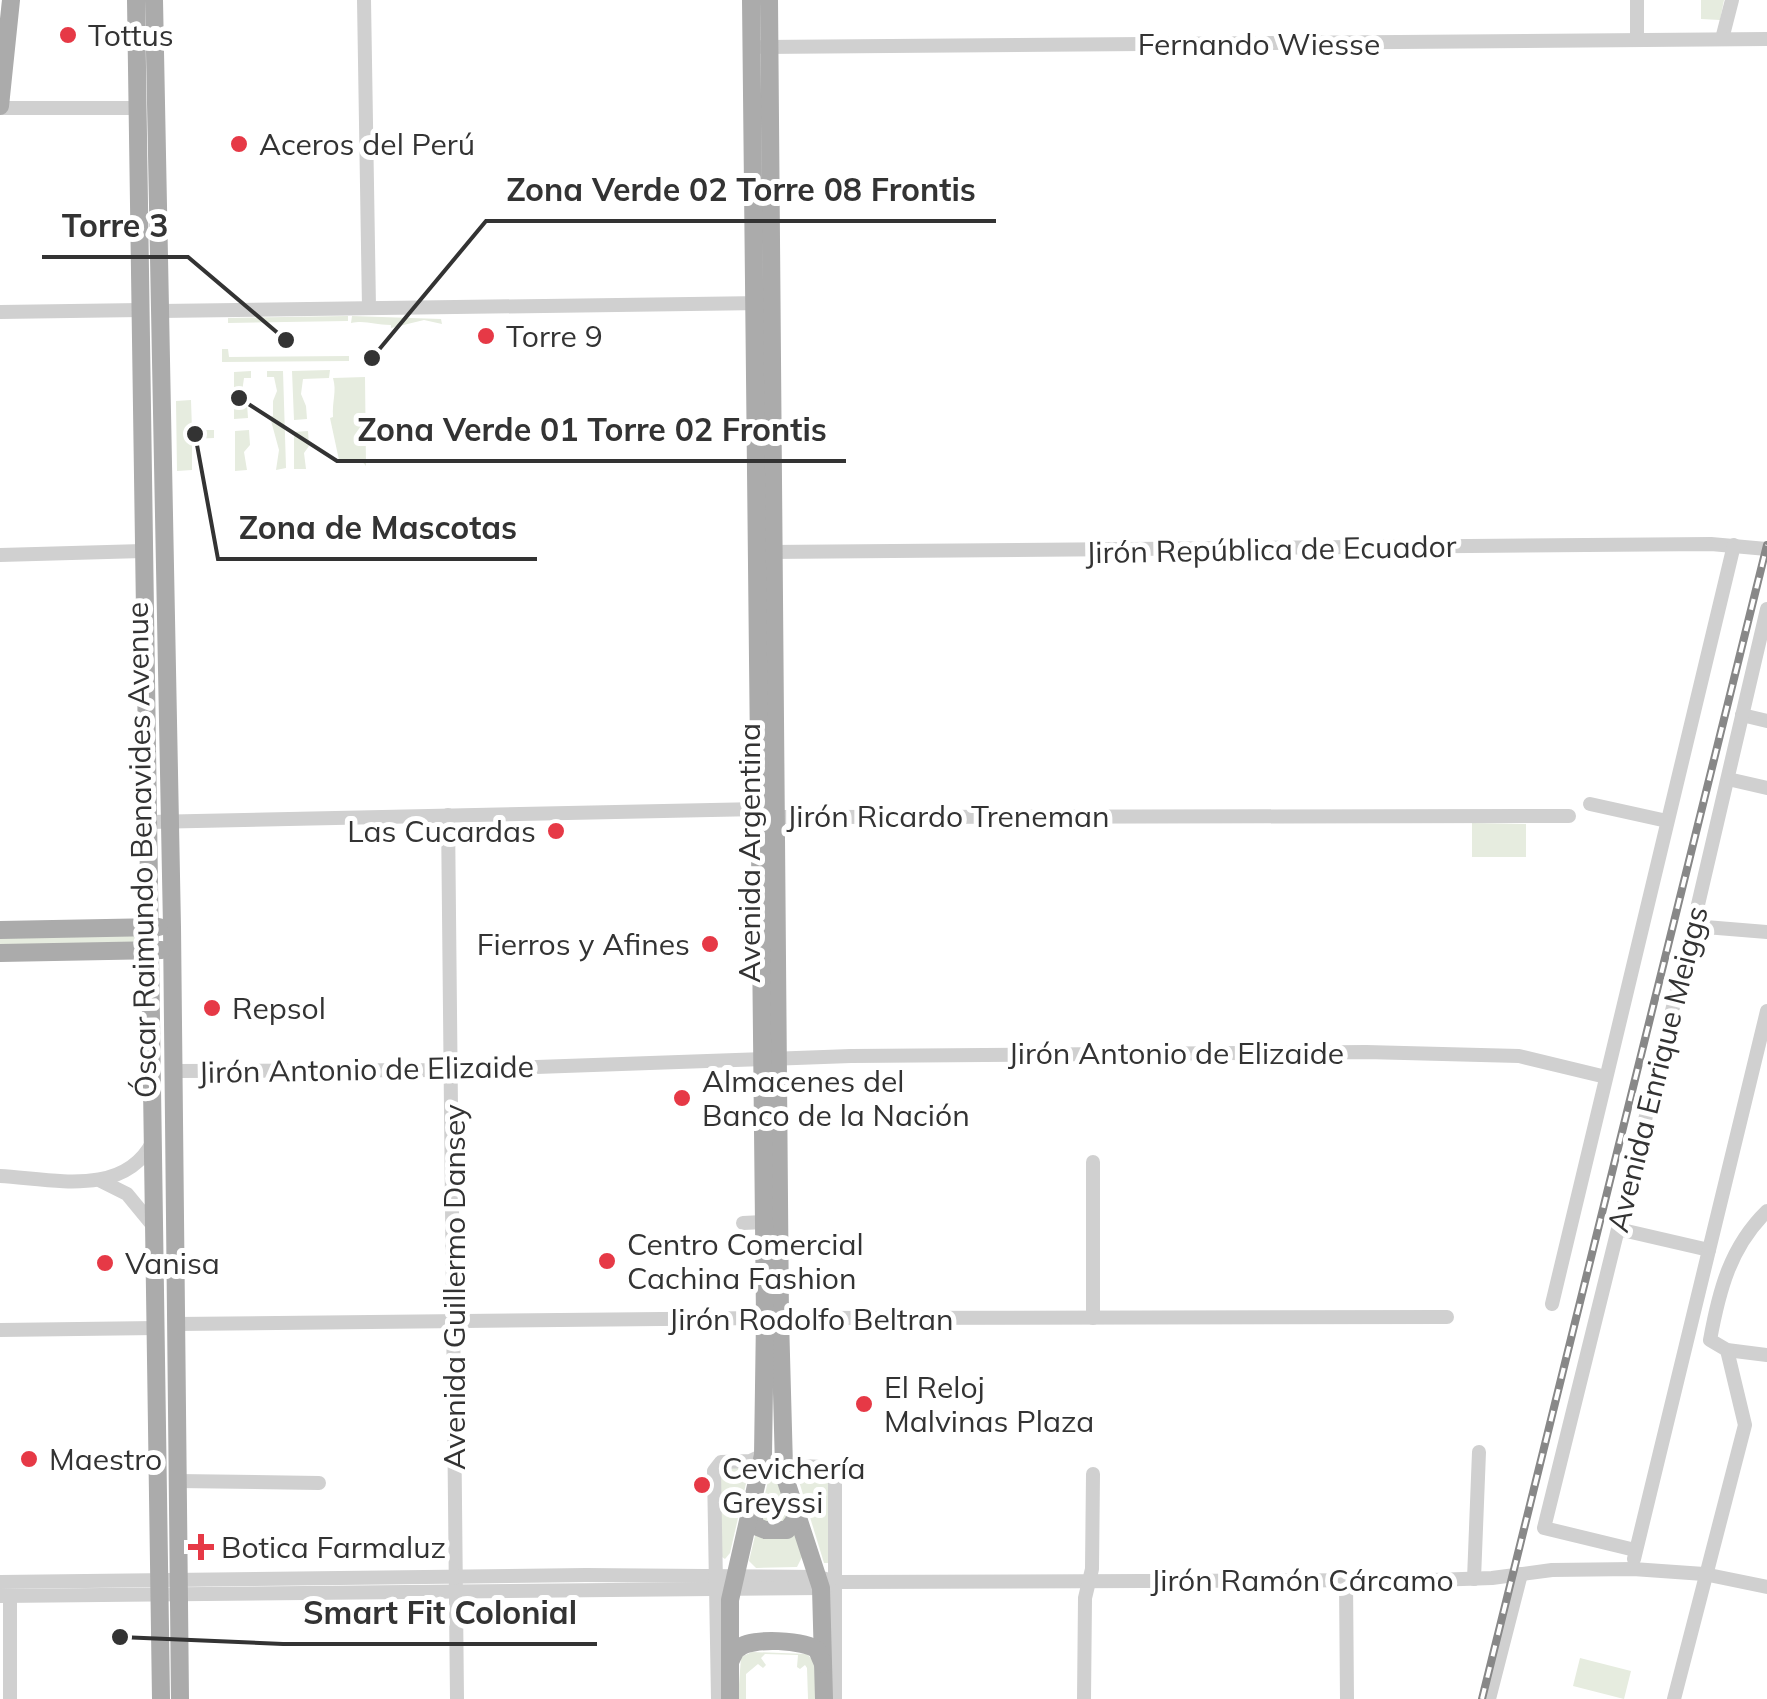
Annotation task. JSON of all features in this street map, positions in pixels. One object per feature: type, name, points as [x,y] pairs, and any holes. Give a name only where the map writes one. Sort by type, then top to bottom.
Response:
[{"type":"main road","points":[[0,107],[10,0]]},
{"type":"main road","points":[[136,0],[151,310]]},
{"type":"main road","name":"Óscar Raimundo Benavides Avenue","points":[[154,0],[151,310],[143,550],[155,1229],[176,1481],[161,1699]]},
{"type":"main road","points":[[751,0],[760,47]]},
{"type":"main road","name":"Avenida Argentina","points":[[769,0],[760,47],[772,1318],[784,1467],[796,1511],[825,1582],[824,1699]]},
{"type":"main road","name":"Óscar Raimundo Benavides Avenue","points":[[151,310],[172,926],[173,1071],[166,1326],[168,1587],[180,1699]]},
{"type":"main road","points":[[0,930],[172,926]]},
{"type":"main road","points":[[0,952],[172,950]]},
{"type":"main road","points":[[730,1699],[725,1582],[752,1506],[763,1455],[772,1318],[763,1222],[770,1060]]},
{"type":"main road","points":[[752,1506],[755,1526],[765,1530],[787,1530],[796,1511]]},
{"type":"main road","points":[[730,1663],[736,1650],[747,1644],[798,1642],[818,1650],[823,1665]]},
{"type":"street","points":[[364,0],[369,308]]},
{"type":"street","points":[[1637,0],[1638,40]]},
{"type":"street","points":[[1722,39],[1732,0]]},
{"type":"street","name":"Fernando Wiesse","points":[[760,47],[1767,39]]},
{"type":"street","points":[[0,107],[139,108]]},
{"type":"street","points":[[0,312],[764,303]]},
{"type":"street","points":[[1552,1304],[1734,546]]},
{"type":"street","name":"Jirón República de Ecuador","points":[[766,552],[1734,546],[1767,550]]},
{"type":"street","points":[[0,555],[143,550]]},
{"type":"street","name":"Avenida Enrique Meiggs","points":[[1636,1550],[1544,1528],[1742,716],[1762,653],[1767,608]]},
{"type":"street","points":[[1742,716],[1767,721]]},
{"type":"street","points":[[1728,779],[1767,788]]},
{"type":"street","points":[[1590,804],[1668,821]]},
{"type":"street","name":"Jirón Ricardo Treneman","points":[[150,822],[768,813],[1569,816]]},
{"type":"street","name":"Avenida Guillermo Dansey","points":[[448,815],[457,1699]]},
{"type":"street","points":[[1693,926],[1766,928]]},
{"type":"street","points":[[1633,1569],[1767,1011]]},
{"type":"street","name":"Jirón Antonio de Elizaide","points":[[173,1071],[453,1070],[1147,1053],[1519,1056],[1606,1077]]},
{"type":"street","points":[[100,1181],[130,1170],[147,1153],[154,1138]]},
{"type":"street","points":[[1093,1162],[1093,1318]]},
{"type":"street","points":[[0,1176],[100,1181],[127,1194],[155,1229]]},
{"type":"street","points":[[1767,1211],[1754,1224],[1732,1260],[1720,1288],[1710,1340],[1727,1350],[1767,1355]]},
{"type":"street","points":[[743,1223],[763,1222]]},
{"type":"street","points":[[1618,1229],[1709,1250]]},
{"type":"street","name":"Jirón Rodolfo Beltran","points":[[0,1330],[772,1318],[1447,1317]]},
{"type":"street","points":[[1674,1699],[1746,1425],[1727,1350]]},
{"type":"street","points":[[1474,1579],[1479,1452]]},
{"type":"street","points":[[718,1699],[725,1582],[714,1506],[716,1464],[750,1461],[763,1455]]},
{"type":"street","points":[[784,1467],[822,1467],[835,1476],[825,1582],[835,1699]]},
{"type":"street","points":[[1084,1699],[1085,1598],[1092,1569],[1094,1474]]},
{"type":"street","points":[[176,1481],[319,1483]]},
{"type":"street","name":"Jirón Ramón Cárcamo","points":[[0,1582],[168,1587],[1474,1579],[1552,1570],[1633,1569],[1704,1574],[1767,1587]]},
{"type":"street","points":[[1489,1699],[1520,1574]]},
{"type":"street","points":[[1346,1580],[1346,1699]]},
{"type":"street","name":"Jirón Ramón Cárcamo","points":[[5,1596],[168,1587]]},
{"type":"street","points":[[5,1596],[10,1699]]},
{"type":"shaded area","points":[[1701,0],[1724,0],[1720,20],[1701,19]]},
{"type":"shaded area","points":[[348,316],[348,321],[228,323],[228,318]]},
{"type":"shaded area","points":[[352,316],[441,319],[442,324],[424,320],[391,328],[351,323]]},
{"type":"shaded area","points":[[222,349],[228,349],[229,357],[349,356],[349,361],[222,362]]},
{"type":"shaded area","points":[[330,370],[329,378],[303,379],[301,394],[307,419],[294,420],[292,371]]},
{"type":"shaded area","points":[[251,371],[251,378],[244,378],[242,392],[248,418],[234,419],[234,372]]},
{"type":"shaded area","points":[[267,371],[283,371],[286,468],[276,470],[279,450],[270,417],[277,391],[274,377],[267,377]]},
{"type":"shaded area","points":[[365,377],[366,466],[361,460],[339,460],[330,418],[333,378]]},
{"type":"shaded area","points":[[191,400],[192,430],[214,430],[214,438],[192,439],[192,470],[177,471],[176,401]]},
{"type":"shaded area","points":[[249,430],[250,445],[244,452],[247,470],[235,471],[235,431]]},
{"type":"shaded area","points":[[308,431],[306,469],[294,469],[294,432]]},
{"type":"shaded area","points":[[1472,823],[1526,824],[1526,857],[1472,857]]},
{"type":"shaded area","points":[[142,934],[142,942],[0,945],[0,936]]},
{"type":"shaded area","points":[[774,1456],[802,1557],[797,1567],[756,1568],[749,1561]]},
{"type":"shaded area","points":[[719,1466],[750,1466],[730,1553],[725,1559],[722,1557]]},
{"type":"shaded area","points":[[803,1473],[828,1475],[832,1563],[824,1563],[798,1478]]},
{"type":"shaded area","points":[[752,1652],[807,1654],[816,1664],[816,1699],[808,1699],[807,1668],[797,1667],[798,1655],[765,1654],[761,1658],[766,1665],[763,1668],[758,1664],[746,1674],[746,1699],[738,1699],[741,1657]]},
{"type":"shaded area","points":[[1580,1658],[1631,1671],[1624,1699],[1573,1686]]},
{"type":"railway","points":[[1482,1699],[1767,545]]},
{"type":"place","name":"Tottus","points":[[68,35]]},
{"type":"place","name":"Aceros del Perú","points":[[239,144]]},
{"type":"place","name":"Torre 9","points":[[486,336]]},
{"type":"place","name":"Torre 3","points":[[286,340]]},
{"type":"place","name":"Zona Verde 02 Torre 08 Frontis","points":[[372,358]]},
{"type":"place","name":"Zona Verde 01 Torre 02 Frontis","points":[[239,398]]},
{"type":"place","name":"Zona de Mascotas","points":[[195,434]]},
{"type":"place","name":"Las Cucardas","points":[[556,831]]},
{"type":"place","name":"Fierros y Afines","points":[[710,944]]},
{"type":"place","name":"Repsol","points":[[212,1008]]},
{"type":"place","name":"Almacenes del Banco de la Nación","points":[[682,1098]]},
{"type":"place","name":"Centro Comercial Cachina Fashion","points":[[607,1261]]},
{"type":"place","name":"Vanisa","points":[[105,1263]]},
{"type":"place","name":"El Reloj Malvinas Plaza","points":[[864,1404]]},
{"type":"place","name":"Maestro","points":[[29,1459]]},
{"type":"place","name":"Cevichería Greyssi","points":[[702,1485]]},
{"type":"place","name":"Botica Farmaluz","points":[[201,1547]]},
{"type":"place","name":"Smart Fit Colonial","points":[[120,1637]]}]
